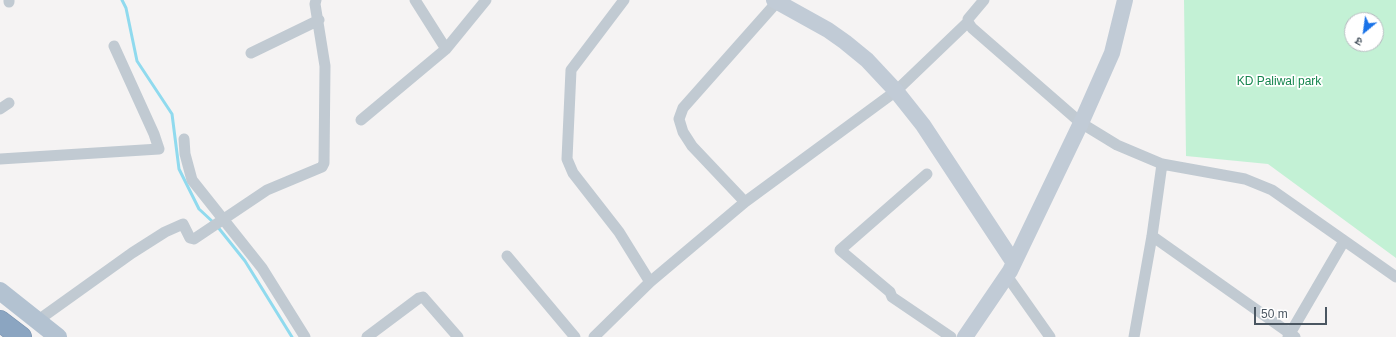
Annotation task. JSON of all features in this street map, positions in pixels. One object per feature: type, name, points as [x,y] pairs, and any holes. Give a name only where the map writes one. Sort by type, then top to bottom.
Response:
[{"type":"highway","points":[[0,321],[21,337]]},
{"type":"main road","points":[[0,291],[58,337]]},
{"type":"street","points":[[37,321],[132,253],[166,232],[183,224],[192,239],[267,190],[323,165],[325,66],[319,20],[315,4],[316,0]]},
{"type":"street","points":[[415,0],[446,49]]},
{"type":"street","points":[[361,120],[446,49],[486,0]]},
{"type":"street","points":[[624,0],[571,70],[567,159],[572,173],[619,232],[650,282]]},
{"type":"street","points":[[594,337],[650,282],[745,202],[896,91],[968,22],[969,17],[984,0]]},
{"type":"street","points":[[965,337],[1010,270],[1081,123],[1112,53],[1125,0]]},
{"type":"street","points":[[745,202],[692,146],[683,132],[679,119],[683,108],[776,1],[845,42],[867,60],[896,91],[923,125],[1050,337]]},
{"type":"street","points":[[251,53],[319,20]]},
{"type":"street","points":[[968,22],[972,28],[1081,123],[1117,146],[1162,164],[1245,179],[1262,185],[1283,196],[1396,277]]},
{"type":"street","points":[[0,159],[159,149],[154,134],[114,46]]},
{"type":"street","points":[[184,139],[185,154],[192,180],[215,224],[262,268],[305,337]]},
{"type":"street","points":[[1134,337],[1152,236],[1162,164]]},
{"type":"street","points":[[927,174],[840,250],[890,292],[892,297],[951,337]]},
{"type":"street","points":[[1152,236],[1291,336],[1344,241]]},
{"type":"street","points":[[507,256],[575,337]]},
{"type":"street","points":[[367,337],[419,298],[423,297],[458,337]]},
{"type":"green space","name":"KD Paliwal park","points":[[1184,0],[1396,0],[1396,258],[1268,164],[1186,156]]},
{"type":"waterway","points":[[122,0],[126,8],[137,61],[172,114],[179,169],[199,209],[213,222]]},
{"type":"waterway","points":[[217,226],[245,261],[292,337]]}]
